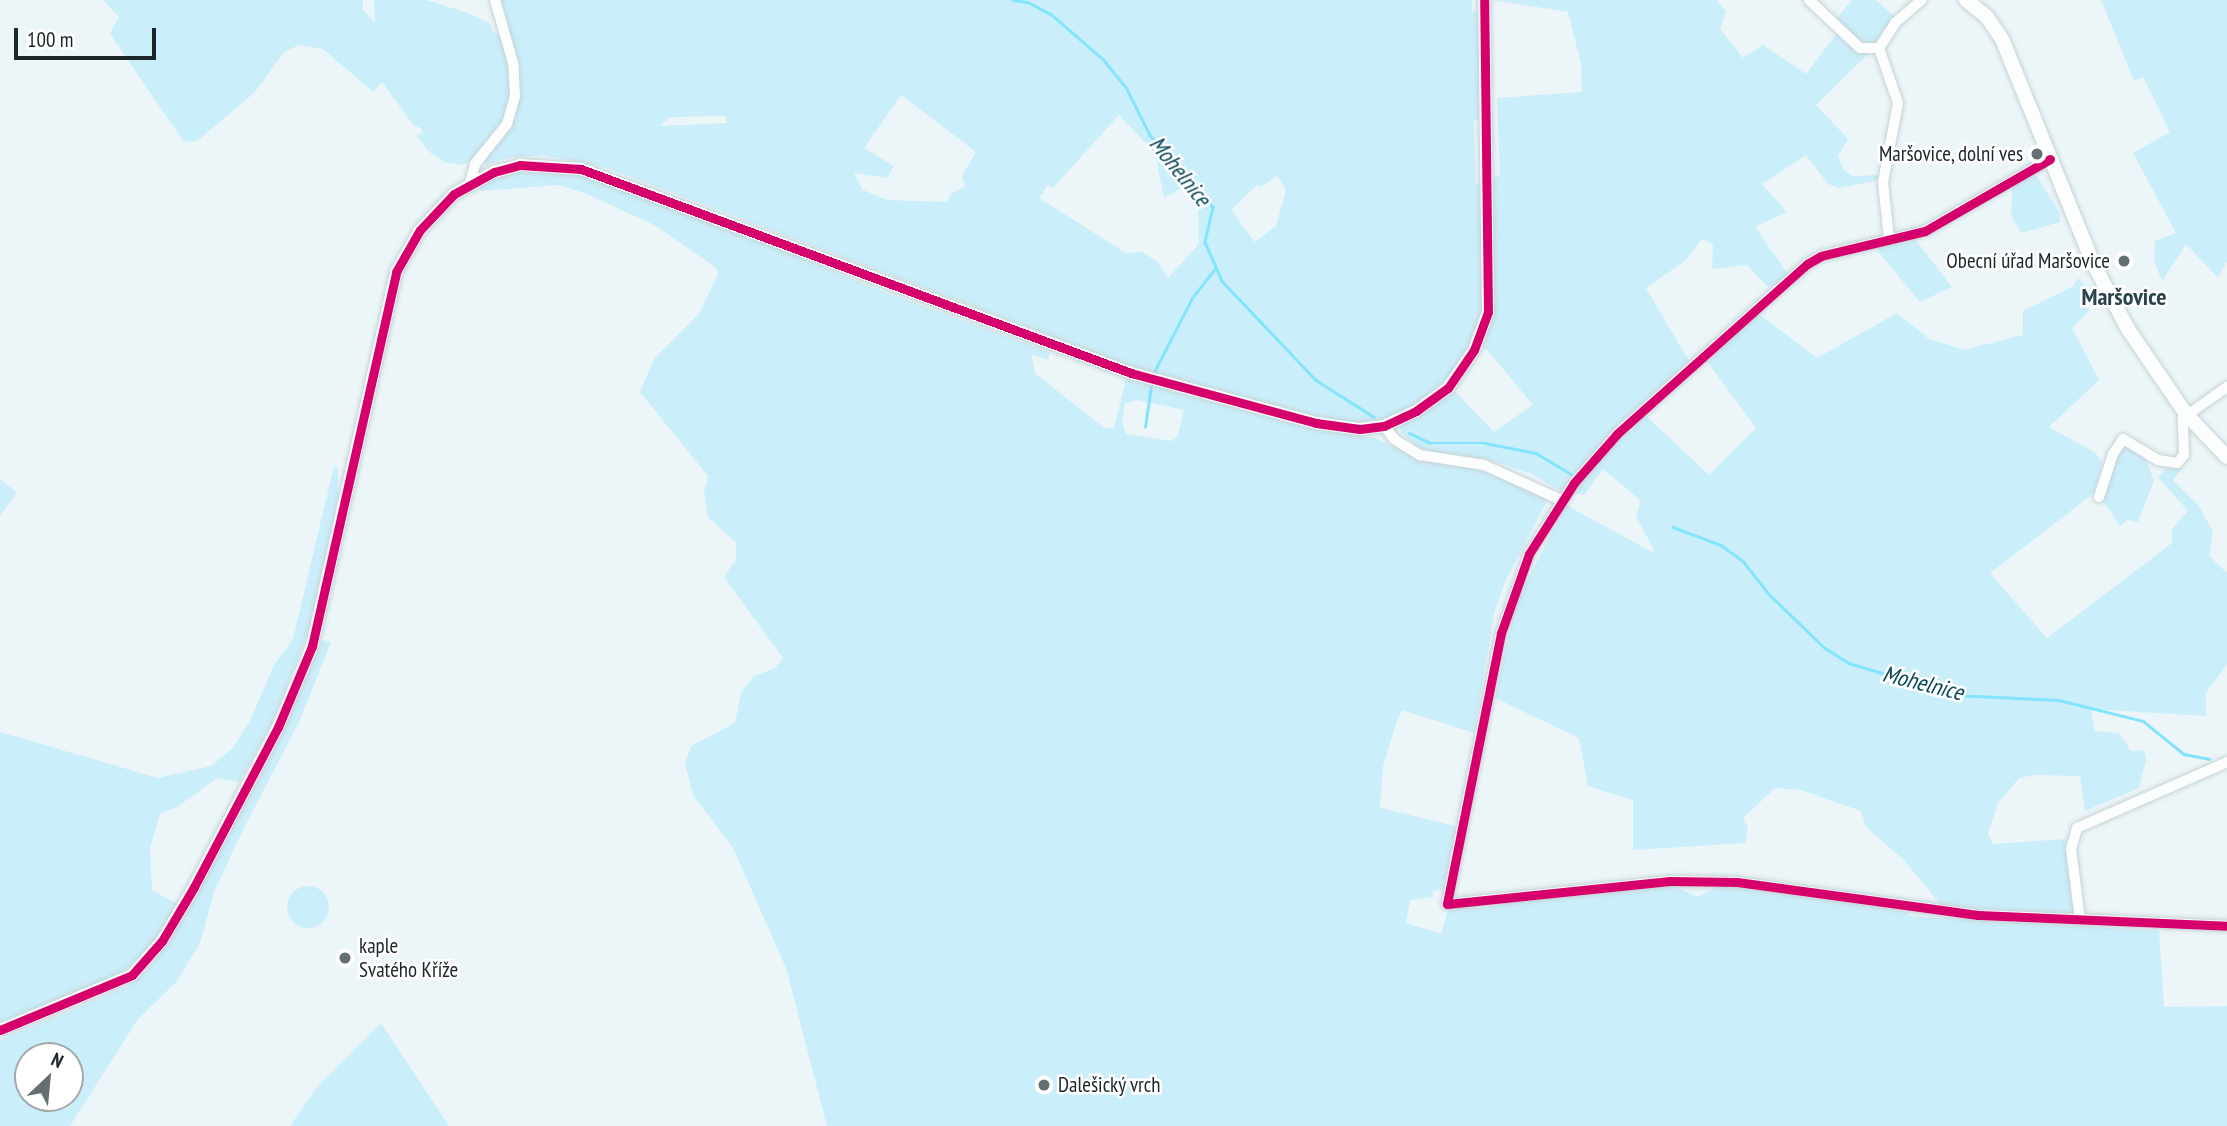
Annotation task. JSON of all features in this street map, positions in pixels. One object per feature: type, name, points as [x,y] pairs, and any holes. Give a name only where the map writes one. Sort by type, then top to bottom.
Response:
[{"type":"main road","points":[[1966,0],[1987,16],[2002,39],[2050,159],[2114,303],[2186,414],[2227,457]]},
{"type":"street","points":[[470,183],[475,164],[507,124],[515,96],[513,63],[495,0]]},
{"type":"street","points":[[0,1030],[132,975],[162,941],[194,887],[278,727],[312,646],[396,272],[419,230],[470,183],[520,165],[581,169],[1131,373],[1316,423],[1360,429],[1384,426],[1416,411],[1448,388],[1475,350],[1488,313],[1484,0]]},
{"type":"street","points":[[1809,0],[1860,48],[1879,48]]},
{"type":"street","points":[[1879,48],[1895,23],[1921,0]]},
{"type":"street","points":[[1879,48],[1898,103],[1883,182],[1889,239]]},
{"type":"street","points":[[2050,159],[1925,230],[1821,256],[1807,264],[1617,434],[1561,499],[1529,554],[1501,633],[1447,904],[1670,881],[1737,881],[1952,912],[2227,926]]},
{"type":"street","points":[[2099,498],[2113,454],[2123,439],[2167,463],[2181,461],[2181,424],[2186,414],[2227,387]]},
{"type":"street","points":[[1384,426],[1394,439],[1420,455],[1484,466],[1561,499]]},
{"type":"street","points":[[2080,919],[2071,849],[2077,828],[2227,762]]},
{"type":"shaded area","points":[[103,0],[363,0],[363,10],[375,22],[374,0],[426,0],[468,13],[489,23],[495,34],[501,33],[513,88],[504,120],[476,157],[462,165],[445,162],[429,152],[416,135],[423,133],[421,128],[414,126],[382,82],[373,92],[323,49],[299,45],[284,52],[255,92],[233,111],[197,141],[184,142],[110,33],[119,17]]},
{"type":"shaded area","points":[[501,0],[1472,0],[1472,12],[1478,10],[1481,120],[1474,121],[1476,184],[1500,175],[1497,98],[1582,92],[1581,64],[1568,12],[1493,0],[1717,0],[1726,12],[1720,29],[1743,58],[1763,45],[1806,74],[1838,32],[1868,54],[1816,105],[1848,139],[1838,156],[1843,169],[1852,176],[1879,175],[1879,180],[1839,188],[1828,184],[1806,155],[1762,184],[1787,212],[1755,227],[1788,274],[1769,288],[1747,265],[1712,269],[1713,244],[1702,239],[1685,261],[1646,288],[1689,361],[1618,425],[1630,433],[1644,414],[1709,475],[1756,428],[1706,360],[1759,314],[1817,358],[1897,313],[1929,339],[1964,350],[2023,335],[2023,311],[2072,287],[2078,278],[2085,285],[2080,296],[2090,310],[2072,328],[2099,380],[2049,427],[2094,452],[2102,462],[2094,493],[1990,573],[2047,638],[2172,543],[2172,529],[2188,511],[2158,477],[2166,469],[2183,468],[2173,480],[2199,506],[2213,532],[2209,556],[2227,573],[2227,664],[2206,693],[2206,716],[2091,709],[2095,731],[2119,733],[2131,751],[2144,750],[2146,760],[2139,788],[2085,811],[2080,776],[2036,775],[2019,778],[1998,803],[1988,834],[1993,844],[2066,839],[2074,914],[1942,906],[1904,860],[1866,827],[1861,811],[1801,790],[1775,788],[1743,818],[1748,828],[1745,843],[1633,850],[1633,800],[1588,786],[1579,738],[1495,698],[1515,605],[1566,505],[1656,554],[1636,516],[1641,501],[1603,469],[1584,495],[1559,490],[1532,474],[1486,459],[1432,453],[1416,446],[1401,432],[1395,415],[1365,424],[1333,420],[1145,371],[604,167],[543,155],[507,158],[485,166],[484,162],[512,121],[520,94],[519,65]],"holes":[[[901,95],[976,152],[962,176],[965,186],[951,194],[947,202],[887,200],[863,190],[854,173],[887,178],[894,166],[864,148]],[[1119,115],[1155,153],[1164,198],[1189,184],[1198,190],[1199,244],[1168,278],[1157,261],[1142,252],[1126,253],[1039,198],[1048,185],[1053,188]],[[725,116],[727,123],[660,126],[670,117]],[[1277,176],[1286,190],[1276,226],[1255,242],[1231,210],[1257,185],[1261,187]],[[1473,343],[1488,351],[1533,405],[1494,432],[1446,382]]]},
{"type":"shaded area","points":[[1852,0],[1876,0],[1895,17],[1876,43],[1861,45],[1836,19]]},
{"type":"shaded area","points":[[2101,0],[2227,0],[2227,262],[2218,278],[2186,244],[2162,281],[2154,260],[2155,241],[2176,233],[2133,153],[2170,132],[2143,77],[2134,81]]},
{"type":"shaded area","points":[[520,170],[576,171],[667,202],[871,287],[1050,352],[1048,360],[1031,354],[1035,373],[1104,428],[1114,428],[1126,379],[1321,431],[1375,438],[1422,460],[1475,469],[1527,485],[1547,501],[1505,582],[1494,614],[1474,733],[1402,710],[1383,767],[1380,808],[1456,826],[1443,889],[1433,891],[1433,897],[1410,900],[1406,923],[1441,934],[1449,907],[1482,908],[1532,899],[1674,886],[1697,897],[1719,886],[1753,887],[1906,912],[1910,916],[2159,931],[2164,1007],[2227,1006],[2227,1126],[827,1126],[786,968],[733,848],[693,795],[685,764],[691,746],[735,723],[741,693],[754,676],[775,668],[783,658],[724,577],[736,559],[736,543],[708,517],[704,493],[708,476],[640,392],[654,359],[699,314],[718,274],[715,267],[656,226],[585,193],[558,185],[481,191],[478,186]],"holes":[[[1138,400],[1184,410],[1177,437],[1171,441],[1126,434],[1122,422],[1125,403]]]},
{"type":"shaded area","points":[[2036,175],[2060,213],[2060,222],[2021,233],[2011,215],[2012,187],[2027,176]]},
{"type":"shaded area","points":[[1914,238],[1952,287],[1920,302],[1875,248]]},
{"type":"shaded area","points":[[2127,442],[2144,454],[2154,481],[2138,522],[2128,520],[2120,526],[2101,498],[2117,455]]},
{"type":"shaded area","points":[[334,466],[338,469],[338,497],[311,625],[271,725],[239,782],[217,778],[177,807],[160,814],[150,848],[152,890],[179,905],[163,933],[120,976],[0,1023],[0,732],[158,778],[211,766],[232,749],[249,723],[274,665],[293,639]]},
{"type":"shaded area","points":[[0,479],[17,493],[0,516]]},
{"type":"shaded area","points":[[322,640],[331,642],[300,720],[214,892],[200,943],[177,981],[138,1019],[84,1104],[84,1042],[14,1042],[14,1112],[79,1112],[70,1126],[0,1126],[0,1040],[129,986],[153,964],[281,735]]},
{"type":"shaded area","points":[[308,886],[323,892],[329,907],[323,922],[308,928],[293,922],[287,907],[293,892]]},
{"type":"shaded area","points":[[381,1023],[449,1126],[290,1126],[317,1087]]},
{"type":"waterway","name":"Mohelnice","points":[[1013,0],[1028,2],[1052,15],[1103,59],[1127,89],[1150,135],[1213,207],[1205,242],[1222,281],[1316,380],[1374,417]]},
{"type":"waterway","points":[[1153,374],[1192,298],[1214,270]]},
{"type":"waterway","points":[[1145,427],[1151,386]]},
{"type":"waterway","name":"Mohelnice","points":[[1409,433],[1430,443],[1485,443],[1536,453],[1571,474]]},
{"type":"waterway","name":"Mohelnice","points":[[1673,527],[1721,545],[1743,561],[1769,594],[1825,648],[1849,663],[1954,695],[2059,700],[2143,721],[2184,754],[2210,759]]},
{"type":"cycle path","points":[[0,1030],[132,975],[162,941],[194,887],[278,727],[312,646],[396,272],[420,230],[454,194],[494,172],[520,165],[581,169],[1131,373],[1316,423],[1360,429],[1384,426],[1416,411],[1448,388],[1474,350],[1488,312],[1484,0]]},
{"type":"cycle path","points":[[2050,159],[1925,231],[1821,256],[1807,264],[1617,434],[1574,483],[1529,554],[1501,633],[1447,904],[1670,881],[1737,882],[1978,915],[2227,926]]},
{"type":"place","name":"Maršovice, dolní ves","points":[[2037,154]]},
{"type":"place","name":"Obecní úřad Maršovice","points":[[2124,261]]},
{"type":"place","name":"kaple Svatého Kříže","points":[[345,958]]},
{"type":"place","name":"Dalešický vrch","points":[[1044,1085]]},
{"type":"district","name":"Maršovice","points":[[2124,297]]}]
